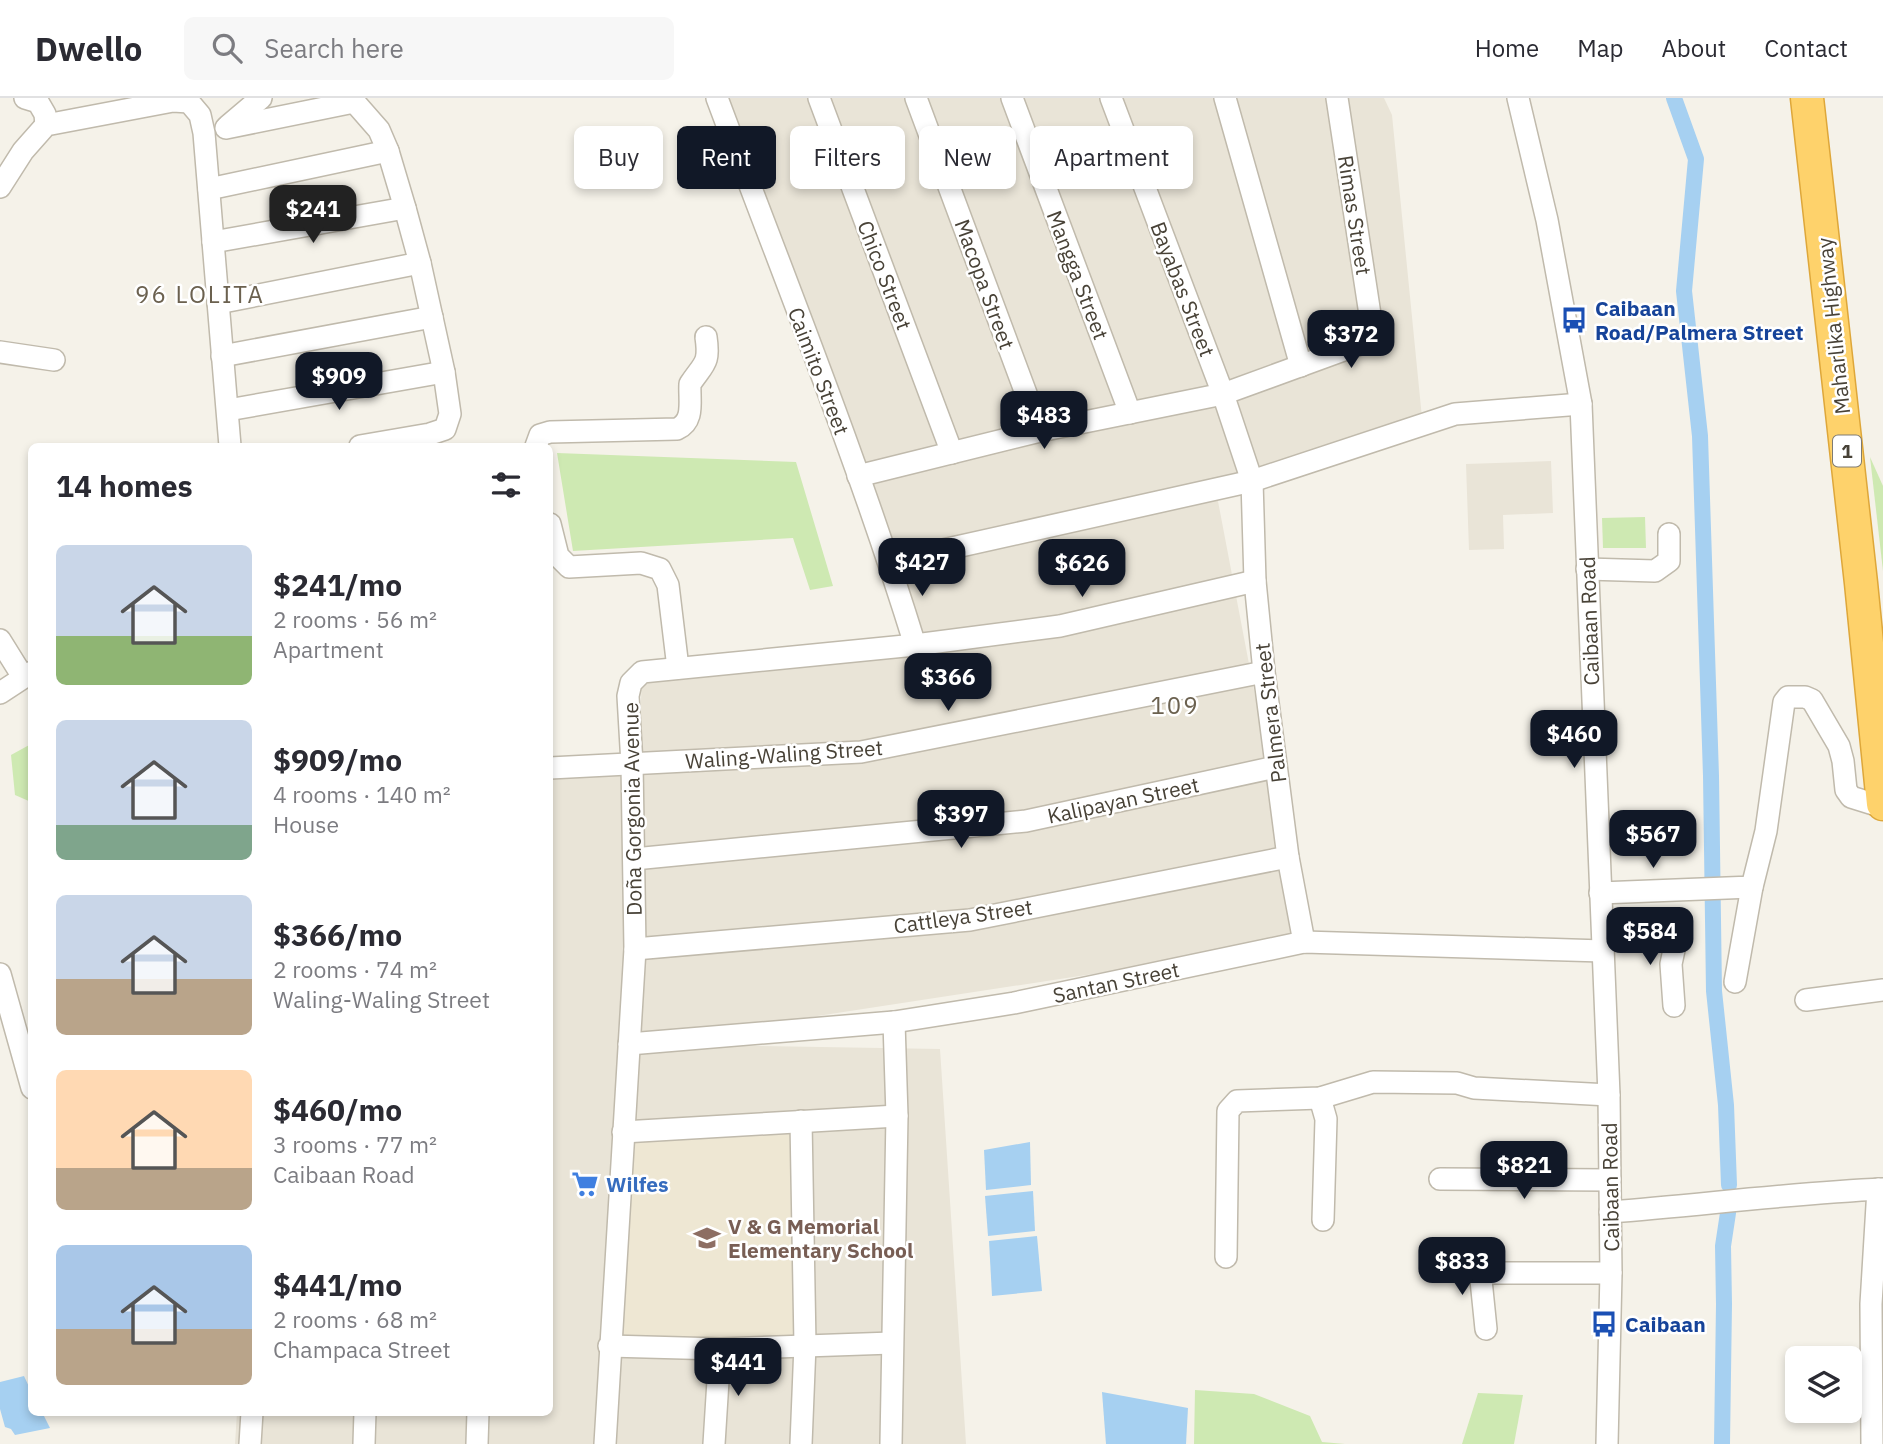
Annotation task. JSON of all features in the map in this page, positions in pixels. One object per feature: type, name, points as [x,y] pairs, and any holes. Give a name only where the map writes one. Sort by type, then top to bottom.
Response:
[{"type":"highway","name":"Maharlika Highway","points":[[1807,98],[1883,806]]},
{"type":"street","points":[[26,98],[38,102],[45,114],[46,125]]},
{"type":"street","points":[[226,128],[261,98]]},
{"type":"street","name":"Caimito Street","points":[[717,98],[858,476],[915,645]]},
{"type":"street","name":"Chico Street","points":[[819,98],[952,453]]},
{"type":"street","name":"Macopa Street","points":[[916,98],[1040,431]]},
{"type":"street","name":"Mangga Street","points":[[1012,98],[1130,414]]},
{"type":"street","name":"Bayabas Street","points":[[1111,98],[1223,394],[1252,481]]},
{"type":"street","points":[[858,476],[1040,431],[1223,394],[1301,366],[1225,98]]},
{"type":"street","name":"Rimas Street","points":[[1301,366],[1363,343],[1370,333],[1371,321],[1337,98]]},
{"type":"street","name":"Caibaan Road","points":[[1518,98],[1547,220],[1581,404],[1609,1095],[1611,1273],[1607,1444]]},
{"type":"street","points":[[204,133],[353,100],[379,130],[388,151],[420,263],[444,372],[450,414],[445,429],[378,443]]},
{"type":"street","points":[[0,187],[23,151],[46,125],[173,101],[189,102],[200,114],[204,133],[230,443]]},
{"type":"street","points":[[0,149],[23,151]]},
{"type":"street","points":[[209,189],[388,151]]},
{"type":"street","points":[[213,242],[405,208]]},
{"type":"street","points":[[218,303],[420,263]]},
{"type":"street","points":[[222,356],[432,317]]},
{"type":"street","points":[[537,443],[540,435],[550,432],[677,429],[685,425],[690,419],[690,384],[709,356],[706,337]]},
{"type":"street","points":[[0,352],[54,360]]},
{"type":"street","points":[[228,410],[444,372]]},
{"type":"street","points":[[889,562],[1252,481],[1455,414],[1581,404]]},
{"type":"street","name":"Palmera Street","points":[[1252,481],[1255,581],[1264,672],[1288,857],[1304,942]]},
{"type":"street","points":[[1587,569],[1655,570],[1669,561],[1668,534]]},
{"type":"street","points":[[553,536],[558,556],[569,567],[641,563],[660,569],[668,585],[678,668]]},
{"type":"street","name":"Doña Gorgonia Avenue","points":[[605,1444],[635,948],[632,764],[628,696],[631,683],[642,672],[915,645],[1060,626],[1255,581]]},
{"type":"street","points":[[0,640],[27,675],[0,693]]},
{"type":"street","name":"Waling-Waling Street","points":[[553,768],[861,752],[1264,672]]},
{"type":"street","points":[[1735,982],[1752,887],[1766,831],[1784,702],[1788,697],[1805,697],[1812,700],[1839,746],[1846,790],[1851,797],[1883,806]]},
{"type":"street","name":"Kalipayan Street","points":[[634,859],[1026,821],[1276,767]]},
{"type":"street","name":"Cattleya Street","points":[[635,948],[970,920],[1288,857]]},
{"type":"street","points":[[1600,893],[1679,900],[1711,888],[1752,887]]},
{"type":"street","points":[[1674,1006],[1671,964],[1678,932]]},
{"type":"street","name":"Santan Street","points":[[629,1044],[894,1022],[1014,1003],[1304,942],[1603,951]]},
{"type":"street","points":[[0,974],[28,1074]]},
{"type":"street","points":[[1806,1000],[1883,990]]},
{"type":"street","points":[[891,1444],[897,1116],[894,1022]]},
{"type":"street","points":[[1226,1257],[1228,1111],[1237,1101],[1320,1098],[1373,1082],[1457,1083],[1474,1088],[1609,1095]]},
{"type":"street","points":[[1320,1098],[1326,1119],[1323,1220]]},
{"type":"street","points":[[623,1132],[897,1116]]},
{"type":"street","points":[[801,1121],[805,1345],[801,1444]]},
{"type":"street","points":[[1440,1179],[1610,1180]]},
{"type":"street","points":[[1610,1212],[1712,1204],[1787,1194],[1881,1189],[1871,1304],[1872,1444]]},
{"type":"street","points":[[1486,1329],[1481,1280],[1485,1273],[1611,1273]]},
{"type":"street","points":[[609,1346],[720,1349],[892,1343]]},
{"type":"street","points":[[714,1444],[720,1349]]},
{"type":"street","points":[[250,1444],[252,1416]]},
{"type":"street","points":[[364,1444],[365,1416]]},
{"type":"street","points":[[477,1444],[478,1416]]},
{"type":"shaded area","points":[[722,98],[1384,98],[1392,115],[1423,428],[1217,496],[1302,942],[634,1044],[940,1049],[966,1444],[235,1444],[237,1416],[553,1416],[553,759],[633,767],[631,992],[642,672],[915,646],[754,189],[776,189],[776,126],[732,126]]},
{"type":"shaded area","points":[[1551,461],[1553,513],[1503,515],[1504,549],[1469,550],[1466,464]]},
{"type":"shaded area","name":"V & G Memorial Elementary School","points":[[795,1131],[796,1341],[612,1340],[626,1136]]},
{"type":"green space","points":[[557,453],[796,462],[833,586],[810,590],[793,538],[573,551]]},
{"type":"green space","points":[[1870,457],[1883,486],[1883,571]]},
{"type":"green space","points":[[1645,517],[1646,548],[1603,548],[1602,518]]},
{"type":"green space","points":[[28,746],[28,801],[15,795],[11,755]]},
{"type":"green space","points":[[1195,1390],[1254,1394],[1310,1416],[1322,1442],[1345,1444],[1194,1444]]},
{"type":"green space","points":[[1478,1393],[1523,1395],[1514,1444],[1462,1444]]},
{"type":"water","points":[[1030,1142],[1031,1185],[986,1190],[984,1150]]},
{"type":"water","points":[[1033,1191],[1035,1231],[988,1236],[985,1196]]},
{"type":"water","points":[[1037,1236],[1042,1291],[992,1296],[989,1241]]},
{"type":"water","points":[[24,1376],[28,1385],[28,1416],[44,1416],[50,1428],[15,1435],[11,1429],[5,1427],[0,1409],[0,1382]]},
{"type":"water","points":[[1102,1392],[1188,1408],[1186,1444],[1106,1444]]},
{"type":"waterway","points":[[1674,98],[1696,159],[1684,291],[1700,436],[1711,776],[1714,991],[1726,1105],[1729,1185]]},
{"type":"waterway","points":[[1722,1444],[1723,1246],[1728,1213]]},
{"type":"tunnel","points":[[1678,931],[1679,909]]},
{"type":"place","name":"Caibaan Road/Palmera Street","points":[[1574,320]]},
{"type":"place","name":"Wilfes","points":[[585,1184]]},
{"type":"place","name":"V & G Memorial Elementary School","points":[[707,1238]]},
{"type":"place","name":"Caibaan","points":[[1604,1324]]},
{"type":"district","name":"96 LOLITA","points":[[200,294]]},
{"type":"district","name":"109","points":[[1175,705]]}]
